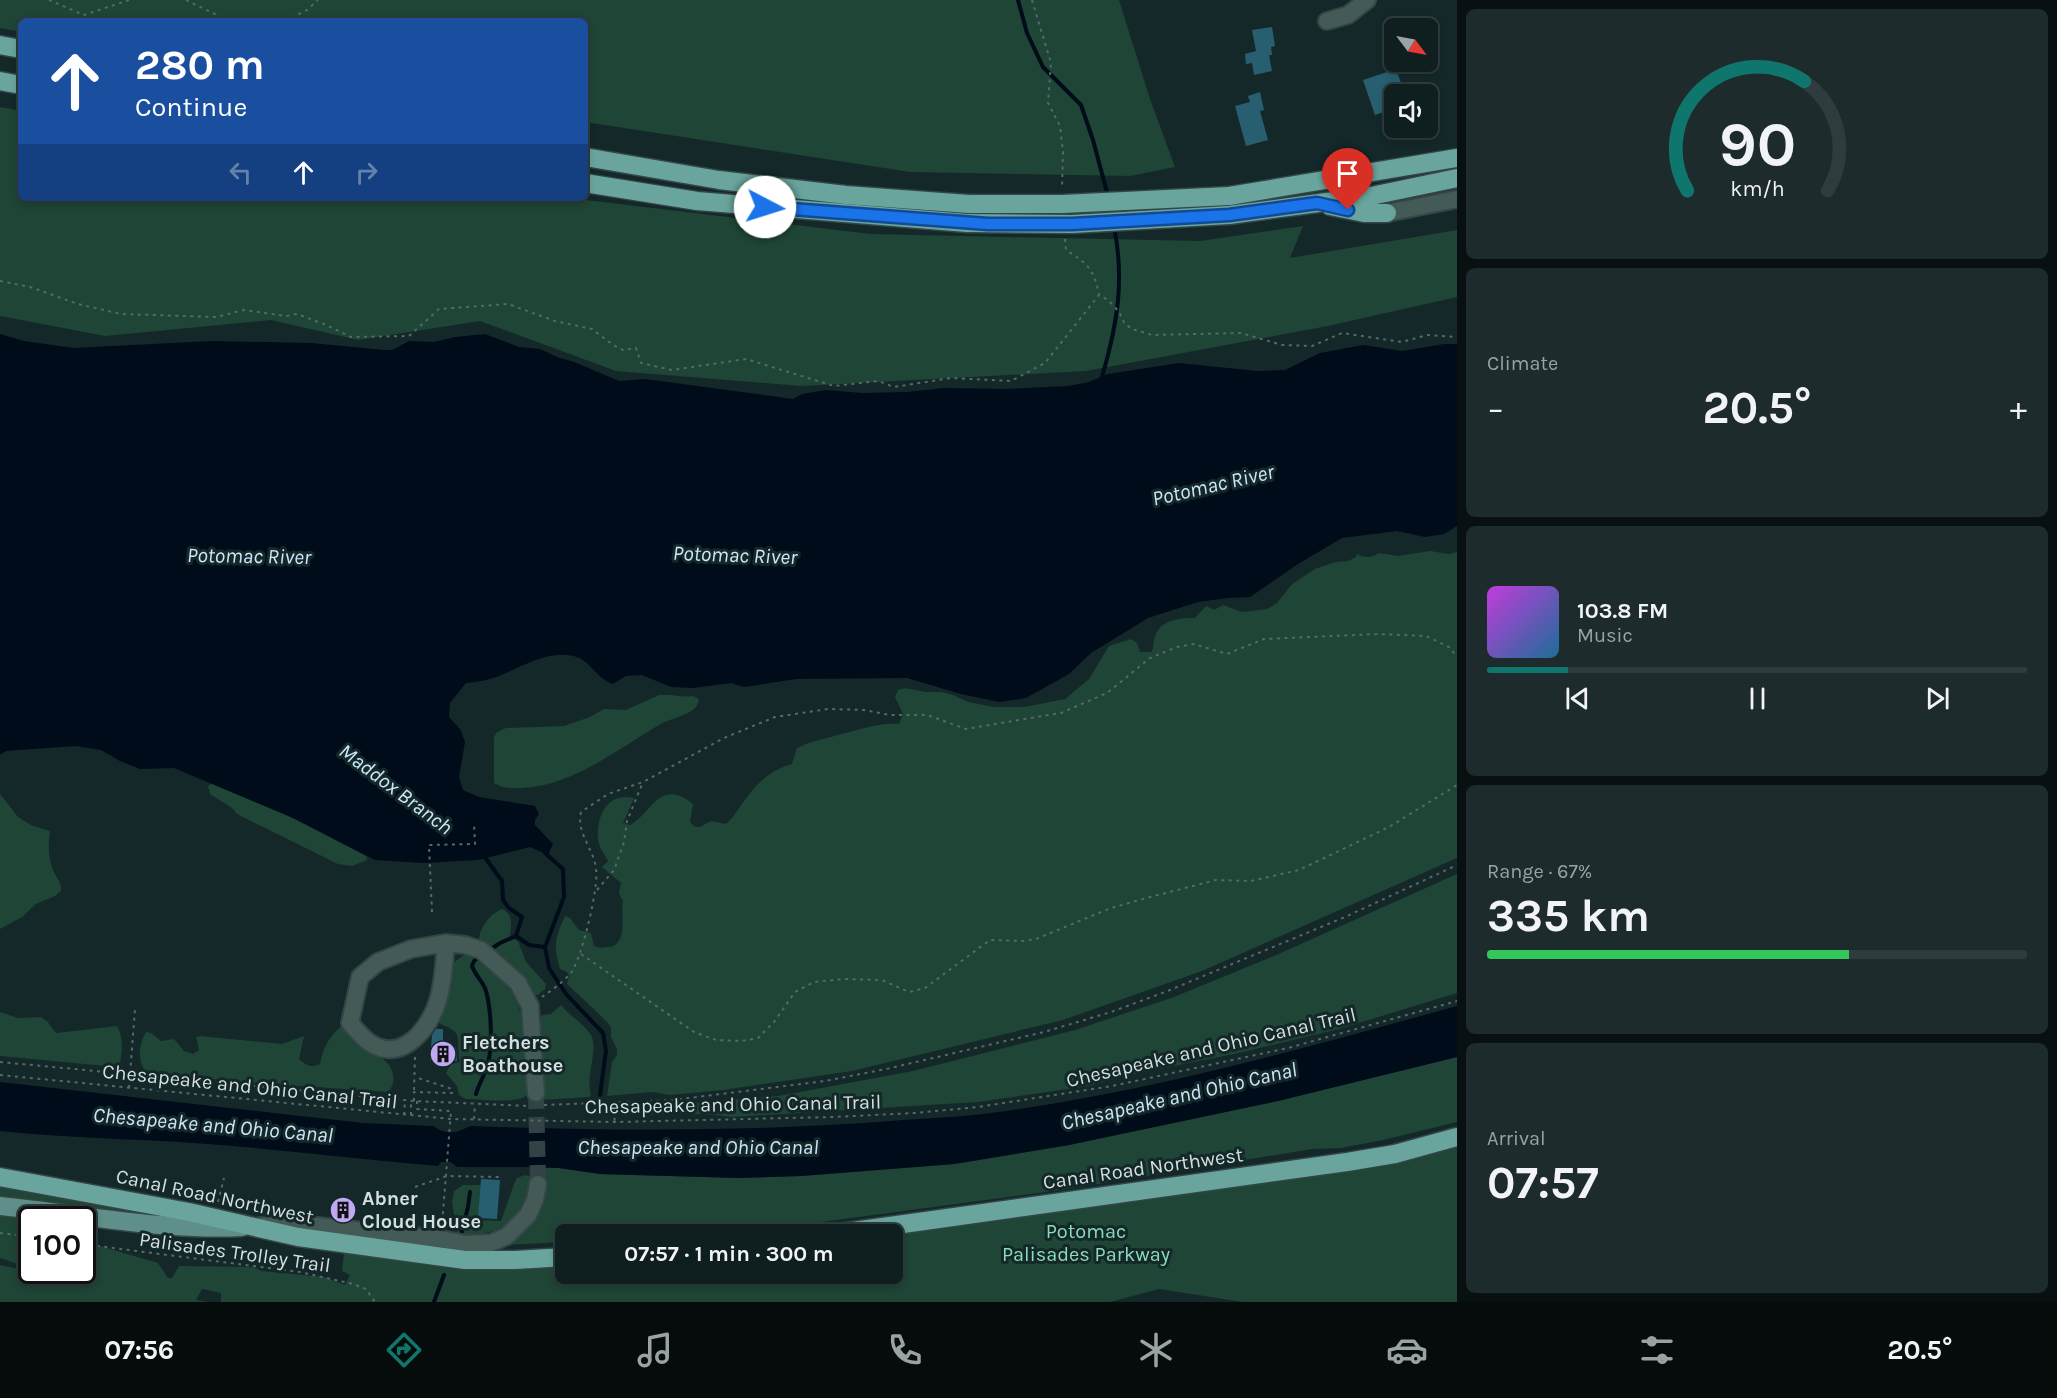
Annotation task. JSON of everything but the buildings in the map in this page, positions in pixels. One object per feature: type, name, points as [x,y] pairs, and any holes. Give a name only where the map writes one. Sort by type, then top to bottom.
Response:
[{"type":"highway","points":[[0,45],[18,48]]},
{"type":"highway","points":[[0,81],[18,84]]},
{"type":"highway","points":[[588,158],[719,180],[846,195],[969,204],[1062,204],[1228,196],[1457,158]]},
{"type":"highway","points":[[588,183],[697,201],[967,223],[1072,224],[1229,215],[1371,196],[1457,178]]},
{"type":"highway","points":[[1317,203],[1364,213],[1387,213]]},
{"type":"highway","name":"Canal Road Northwest","points":[[903,1224],[1347,1162],[1395,1154],[1457,1137]]},
{"type":"highway","name":"Canal Road Northwest","points":[[0,1177],[189,1212],[298,1237],[443,1257],[488,1260],[555,1257]]},
{"type":"main road","points":[[0,1206],[158,1226],[203,1229],[247,1227]]},
{"type":"street","points":[[1327,21],[1348,15],[1367,0]]},
{"type":"street","points":[[1387,213],[1457,199]]},
{"type":"street","points":[[446,943],[443,975],[436,1006],[426,1027],[415,1039],[403,1047],[388,1049],[371,1044],[350,1023],[360,977],[378,962],[411,949],[446,943],[465,945],[480,950],[518,983],[530,1006],[536,1093]]},
{"type":"street","points":[[247,1227],[288,1223],[454,1242],[491,1243],[507,1236],[528,1215],[535,1200],[538,1184]]},
{"type":"path","points":[[49,0],[84,15],[129,0]]},
{"type":"path","points":[[186,0],[223,18]]},
{"type":"path","points":[[291,18],[307,10],[318,0]]},
{"type":"path","points":[[1032,0],[1052,63],[1048,103],[1060,126],[1063,152],[1062,189]]},
{"type":"path","points":[[1064,234],[1066,250],[1089,265],[1099,295]]},
{"type":"path","points":[[0,281],[30,287],[78,304],[121,314],[216,316],[244,310],[286,316],[297,314],[351,337],[409,336],[439,309],[508,304],[555,321],[592,329],[623,350],[636,348],[641,363],[672,370],[746,359],[834,386],[878,381],[894,387],[951,378],[1011,381],[1045,363],[1099,295]]},
{"type":"path","points":[[1099,295],[1118,311],[1124,323],[1132,329],[1152,334],[1241,333],[1282,345],[1312,346],[1342,333],[1402,342],[1427,336],[1457,337]]},
{"type":"path","points":[[553,989],[569,974],[581,954],[597,890],[596,868],[583,836],[579,819],[581,812],[608,794],[643,782],[724,738],[775,717],[828,709],[864,710],[890,715],[927,715],[966,729],[1061,713],[1107,693],[1150,658],[1177,647],[1194,644],[1227,654],[1264,639],[1378,634],[1426,636],[1449,647],[1457,657]]},
{"type":"path","points":[[597,890],[614,870],[624,842],[627,821],[643,782]]},
{"type":"path","points":[[581,954],[694,1032],[716,1040],[742,1041],[758,1038],[774,1022],[795,992],[814,982],[844,979],[882,980],[909,992],[925,988],[990,940],[1036,939],[1111,908],[1154,896],[1216,880],[1251,881],[1299,870],[1389,827],[1457,785]]},
{"type":"path","points":[[432,912],[429,845],[474,844],[474,823]]},
{"type":"path","points":[[0,1062],[414,1101],[523,1106],[673,1100],[825,1081],[1044,1032],[1111,1012],[1345,917],[1457,865]]},
{"type":"path","name":"Chesapeake and Ohio Canal Trail","points":[[0,1075],[451,1119],[615,1122],[734,1121],[915,1113],[1045,1098],[1112,1086],[1288,1048],[1457,1001]]},
{"type":"path","points":[[129,1088],[135,1009]]},
{"type":"path","points":[[411,1115],[414,1101],[415,1039]]},
{"type":"path","points":[[414,1092],[452,1093],[452,1089],[415,1077]]},
{"type":"path","points":[[404,1114],[405,1100]]},
{"type":"path","points":[[414,1101],[417,1109],[451,1111],[447,1176],[454,1242]]},
{"type":"path","points":[[612,1103],[615,1122]]},
{"type":"path","points":[[474,1119],[475,1104]]},
{"type":"path","points":[[415,1187],[447,1176],[500,1177]]},
{"type":"path","points":[[217,1204],[224,1178]]},
{"type":"path","points":[[0,1233],[18,1235]]},
{"type":"path","name":"Palisades Trolley Trail","points":[[96,1246],[300,1272],[366,1289],[375,1302]]},
{"type":"green space","points":[[0,0],[1119,0],[1150,99],[1175,167],[1130,176],[910,172],[588,122],[588,18],[18,18],[18,31],[0,28]]},
{"type":"green space","points":[[0,107],[18,110],[18,201],[588,200],[871,234],[1200,241],[1303,226],[1290,258],[1457,230],[1457,297],[1328,326],[1086,371],[801,386],[616,371],[480,321],[358,340],[271,320],[105,336],[0,316]]},
{"type":"green space","points":[[1430,551],[1449,554],[1457,552],[1457,858],[1202,971],[1063,1020],[852,1071],[723,1090],[670,1095],[652,1092],[607,1096],[612,1062],[617,1055],[617,1049],[611,1037],[611,1027],[567,984],[569,976],[567,972],[560,969],[556,948],[557,936],[565,916],[570,918],[579,930],[591,933],[596,947],[604,948],[615,945],[619,941],[623,901],[619,894],[621,883],[602,867],[608,861],[598,840],[601,815],[610,802],[625,797],[634,798],[623,823],[630,825],[657,800],[672,794],[693,804],[690,822],[695,827],[711,821],[726,824],[759,783],[777,770],[792,764],[797,748],[868,727],[899,724],[903,714],[895,697],[898,690],[905,688],[942,692],[968,702],[994,707],[1024,707],[1065,699],[1089,679],[1109,646],[1131,639],[1137,643],[1140,652],[1151,652],[1160,627],[1178,619],[1195,618],[1206,606],[1214,610],[1223,605],[1242,612],[1267,609],[1277,603],[1292,584],[1315,569],[1335,562],[1348,561],[1357,554],[1365,557],[1379,553],[1398,556]]},
{"type":"green space","points":[[659,695],[693,696],[699,699],[694,709],[659,725],[576,774],[540,786],[510,788],[494,783],[494,737],[497,732],[506,728],[564,726],[590,717],[604,709],[626,710]]},
{"type":"green space","points":[[212,783],[293,818],[366,856],[367,860],[352,866],[338,864],[237,814],[232,808],[210,794],[208,786]]},
{"type":"green space","points":[[0,794],[18,817],[31,825],[50,831],[50,857],[61,891],[36,904],[22,917],[0,929]]},
{"type":"green space","points":[[1457,874],[1457,993],[1339,1029],[1239,1053],[1124,1076],[1089,1086],[978,1102],[732,1117],[703,1114],[623,1115],[618,1112],[619,1109],[778,1096],[913,1071],[1075,1030],[1174,997],[1274,956]]},
{"type":"green space","points":[[502,909],[510,917],[510,937],[518,941],[526,962],[546,984],[545,989],[538,995],[532,995],[501,957],[479,939],[481,930],[487,921]]},
{"type":"green space","points":[[467,953],[473,954],[505,984],[518,1005],[527,1057],[526,1096],[521,1098],[514,1100],[466,1099],[459,1095],[457,1086],[446,1073],[451,1064],[460,1062],[458,1038],[453,1031],[440,1024],[438,1020],[445,984],[453,963]]},
{"type":"green space","points":[[561,1005],[588,1031],[593,1041],[591,1095],[542,1100],[540,1099],[537,1025],[542,1015],[551,1014]]},
{"type":"green space","points":[[0,1012],[18,1018],[41,1017],[56,1033],[117,1026],[122,1040],[120,1064],[116,1067],[0,1056]]},
{"type":"green space","points":[[344,1024],[359,1044],[389,1064],[393,1080],[392,1087],[387,1092],[230,1081],[145,1071],[140,1057],[140,1046],[146,1032],[161,1041],[174,1039],[184,1051],[193,1054],[199,1050],[196,1037],[200,1036],[282,1044],[304,1036],[299,1059],[307,1065],[314,1066],[320,1064],[328,1042]]},
{"type":"green space","points":[[1457,1057],[1457,1122],[1383,1140],[1341,1148],[1312,1149],[1068,1189],[802,1224],[555,1224],[555,1242],[504,1245],[545,1187],[543,1168],[600,1174],[739,1178],[801,1176],[954,1164],[1069,1145],[1278,1101]]},
{"type":"green space","name":"Potomac Palisades Parkway","points":[[1457,1146],[1457,1302],[1243,1302],[1159,1289],[1110,1302],[221,1302],[221,1293],[202,1289],[196,1300],[208,1302],[0,1302],[0,1265],[18,1269],[18,1284],[96,1284],[96,1246],[158,1263],[168,1278],[172,1278],[179,1266],[253,1267],[262,1271],[324,1277],[345,1285],[350,1275],[342,1271],[344,1253],[473,1269],[555,1266],[555,1284],[903,1284],[903,1234],[1340,1173]]},
{"type":"green space","points":[[525,1175],[532,1177],[530,1189],[515,1218],[498,1229],[488,1232],[466,1235],[457,1233],[452,1202],[454,1191],[463,1185],[481,1185],[480,1220],[501,1221],[517,1178]]},
{"type":"green space","points":[[0,1185],[161,1217],[96,1210],[96,1206],[57,1206],[0,1200]]},
{"type":"green space","points":[[0,1215],[18,1217],[18,1264],[0,1258]]},
{"type":"water","name":"Potomac River","points":[[0,334],[24,341],[74,348],[211,341],[311,343],[392,350],[409,341],[434,342],[485,334],[519,347],[540,349],[619,381],[645,379],[793,399],[802,394],[826,390],[862,393],[944,388],[1006,389],[1068,386],[1089,382],[1108,374],[1179,363],[1257,371],[1285,370],[1320,353],[1363,345],[1402,351],[1457,344],[1457,526],[1444,534],[1425,537],[1397,531],[1342,538],[1298,564],[1250,597],[1198,602],[1148,618],[1091,653],[1069,674],[1026,698],[999,702],[961,694],[907,678],[796,679],[744,687],[731,683],[693,688],[671,687],[642,675],[626,676],[613,684],[607,682],[577,657],[555,655],[544,657],[493,678],[466,683],[450,703],[449,717],[460,729],[465,742],[459,777],[463,790],[479,797],[535,806],[539,814],[535,825],[553,844],[548,855],[530,847],[478,860],[424,863],[375,860],[293,818],[174,768],[140,769],[101,750],[76,746],[6,751],[0,755]]},
{"type":"water","name":"Chesapeake and Ohio Canal","points":[[1457,1006],[1457,1057],[1278,1101],[1069,1145],[954,1164],[801,1176],[739,1178],[600,1174],[559,1168],[457,1167],[451,1162],[441,1162],[438,1166],[259,1148],[0,1131],[0,1082],[363,1123],[433,1126],[447,1132],[456,1132],[471,1126],[579,1129],[795,1127],[963,1116],[1103,1095],[1222,1069]]},
{"type":"waterway","points":[[1018,0],[1027,33],[1043,67],[1081,105],[1108,196]]},
{"type":"waterway","points":[[1102,377],[1112,340],[1118,303],[1119,266],[1114,227]]},
{"type":"waterway","points":[[545,853],[563,869],[564,897],[545,947],[549,968],[566,994],[603,1033],[606,1051],[600,1095]]},
{"type":"waterway","name":"Maddox Branch","points":[[484,856],[502,881],[503,900],[509,908],[522,917],[516,936],[488,951]]},
{"type":"waterway","points":[[516,936],[529,945],[545,947]]},
{"type":"waterway","name":"Maddox Branch","points":[[476,1094],[490,1055],[491,1027],[488,998],[472,966],[474,961],[482,955]]},
{"type":"waterway","name":"Maddox Branch","points":[[460,1239],[470,1192]]},
{"type":"waterway","name":"Maddox Branch","points":[[434,1302],[444,1275]]},
{"type":"tunnel","points":[[536,1093],[538,1184]]},
{"type":"place","name":"Fletchers Boathouse","points":[[443,1054]]},
{"type":"place","name":"Abner Cloud House","points":[[343,1210]]},
{"type":"route","points":[[765,207],[988,224],[1072,224],[1229,215],[1317,203],[1348,210]]}]
